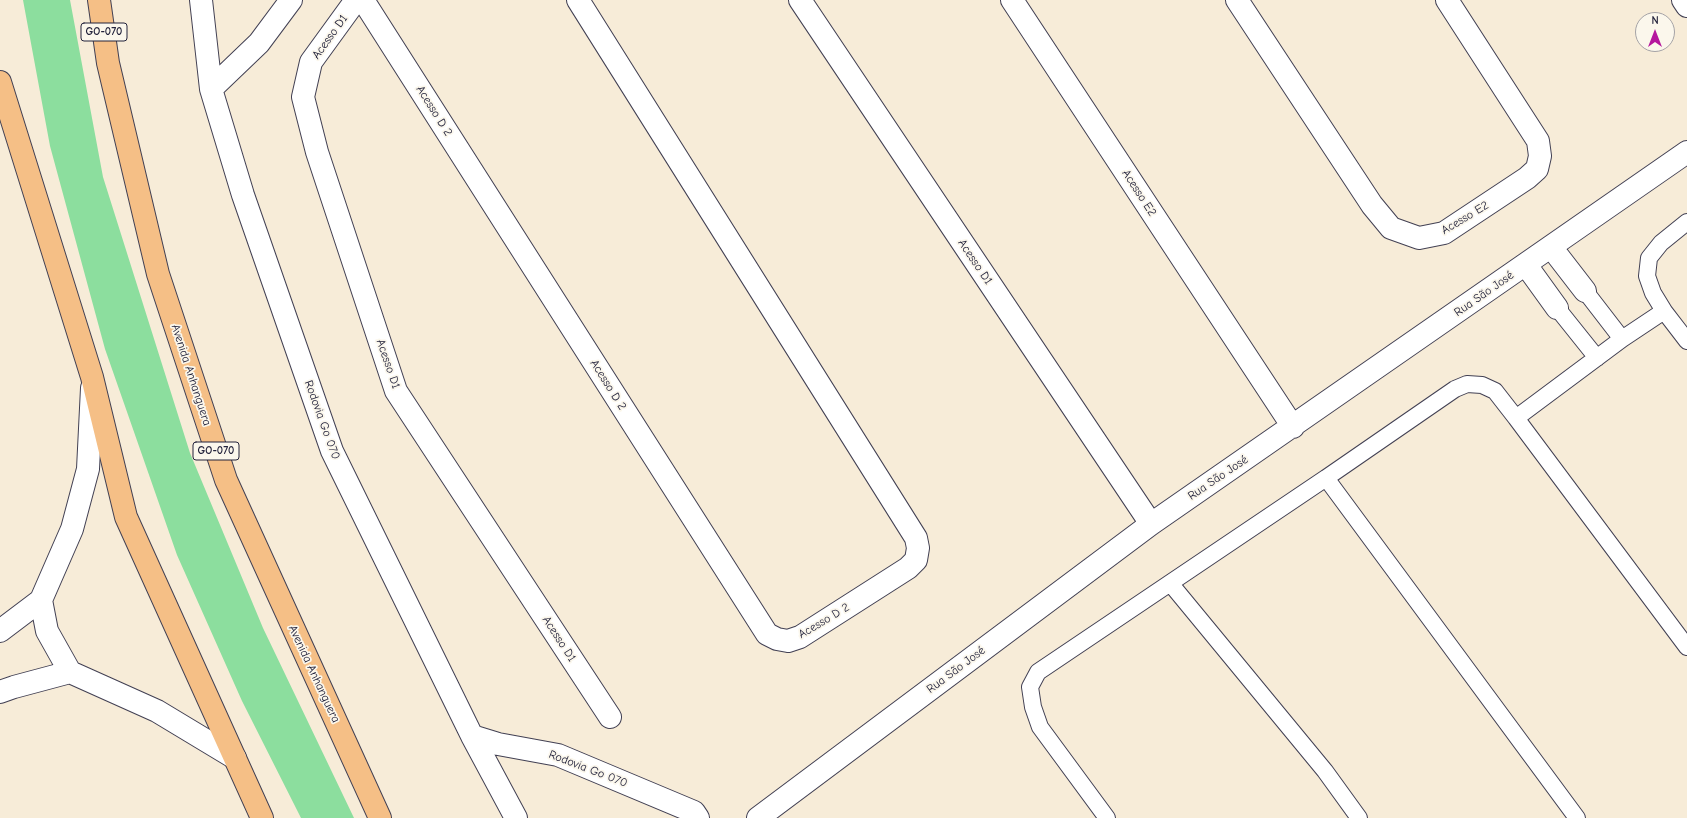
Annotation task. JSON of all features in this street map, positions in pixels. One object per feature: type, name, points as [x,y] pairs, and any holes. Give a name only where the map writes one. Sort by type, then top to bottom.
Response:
[{"type":"highway","name":"Avenida Anhanguera","points":[[99,0],[108,63],[158,274],[226,480],[380,818]]},
{"type":"highway","points":[[0,82],[92,377],[126,517],[262,818]]},
{"type":"street","name":"Rodovia Go 070","points":[[201,0],[211,88],[243,194],[332,451],[472,736],[516,818]]},
{"type":"street","points":[[211,88],[259,43],[291,0]]},
{"type":"street","name":"Acesso D1","points":[[356,0],[311,62],[303,96],[317,152],[396,391],[610,717]]},
{"type":"street","name":"Acesso D 2","points":[[363,0],[767,634],[777,639],[788,641],[800,637],[908,568],[916,560],[918,548],[916,538],[578,0]]},
{"type":"street","name":"Acesso D1","points":[[800,0],[1151,524]]},
{"type":"street","name":"Acesso E2","points":[[1012,0],[1293,427]]},
{"type":"street","name":"Acesso E2","points":[[1237,0],[1372,205],[1392,228],[1419,238],[1444,233],[1527,178],[1537,169],[1540,156],[1538,141],[1447,0]]},
{"type":"street","points":[[1683,0],[1687,6]]},
{"type":"street","name":"Rua São José","points":[[758,818],[1151,524],[1526,266],[1687,152]]},
{"type":"street","points":[[1551,247],[1585,291]]},
{"type":"street","points":[[1526,266],[1557,308]]},
{"type":"street","points":[[0,631],[41,600],[72,529],[88,469],[92,377]]},
{"type":"street","points":[[41,600],[47,631],[70,672],[157,711],[235,758]]},
{"type":"street","points":[[0,692],[70,672]]},
{"type":"street","name":"Rodovia Go 070","points":[[472,736],[498,744],[558,755],[694,812],[698,818]]},
{"type":"lane","points":[[1687,222],[1661,243],[1649,258],[1647,276],[1653,293],[1664,311],[1687,341]]},
{"type":"lane","points":[[1585,291],[1622,339]]},
{"type":"lane","points":[[1557,308],[1597,358]]},
{"type":"lane","points":[[1516,418],[1622,339],[1664,311]]},
{"type":"lane","points":[[1107,818],[1040,727],[1033,707],[1030,687],[1038,672],[1326,478],[1455,389],[1467,384],[1482,385],[1495,391],[1687,647]]},
{"type":"lane","points":[[1326,478],[1578,818]]},
{"type":"lane","points":[[1170,583],[1325,771],[1359,818]]},
{"type":"green space","points":[[23,0],[70,0],[103,177],[190,453],[263,628],[354,818],[301,818],[242,701],[177,555],[105,349],[50,146]]}]
